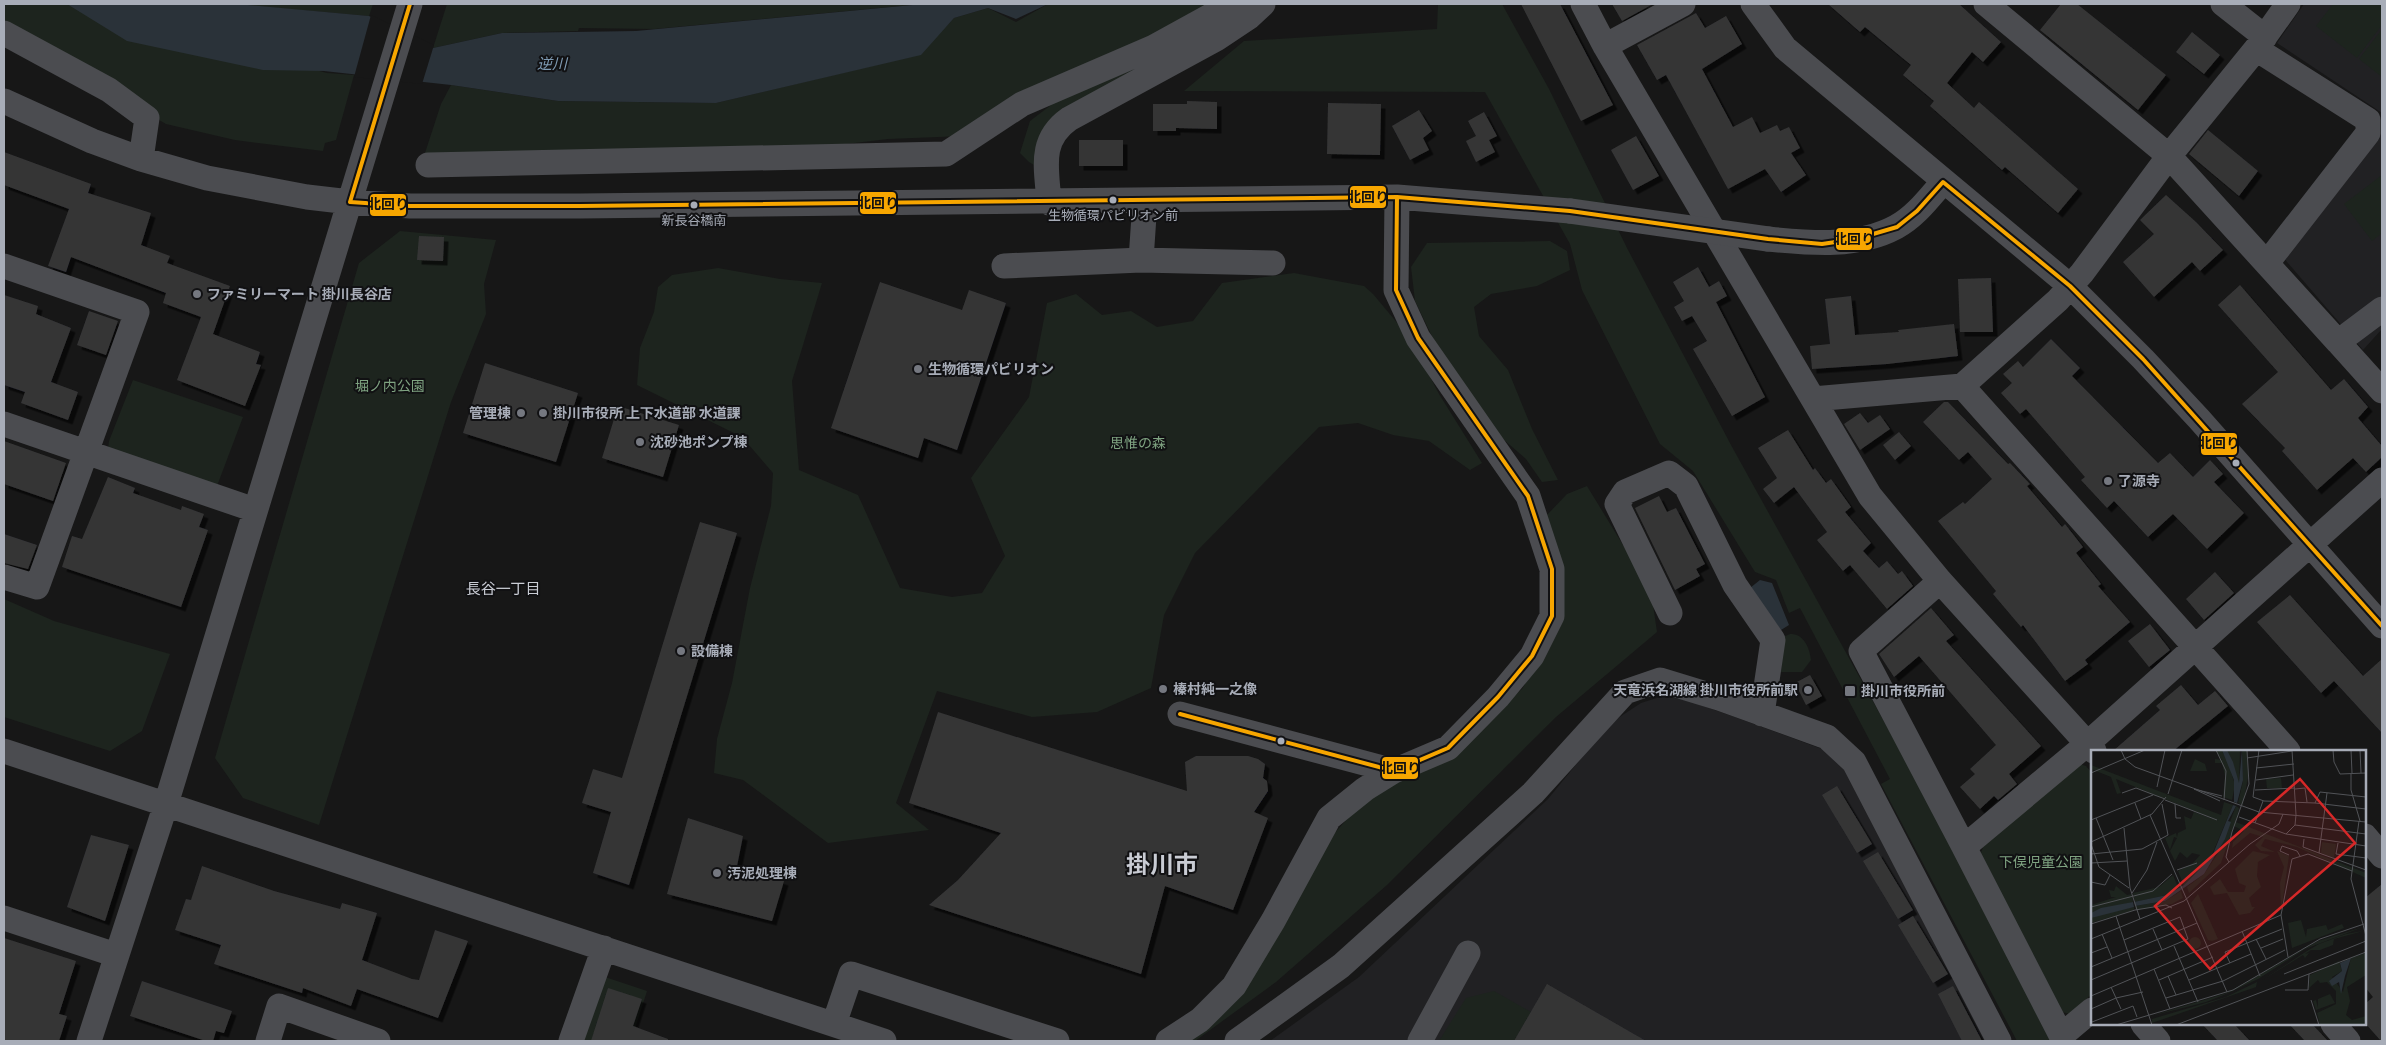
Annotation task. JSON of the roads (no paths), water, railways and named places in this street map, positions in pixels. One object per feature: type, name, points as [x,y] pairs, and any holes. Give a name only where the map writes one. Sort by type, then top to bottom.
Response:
[{"type":"street","points":[[89,1041],[166,804],[410,4]]},
{"type":"street","points":[[428,165],[946,154],[1022,104],[1154,47],[1232,4]]},
{"type":"street","points":[[1048,203],[1046,149],[1051,136],[1057,128],[1068,119],[1216,40],[1249,17],[1263,4]]},
{"type":"street","points":[[1583,4],[1605,46],[1870,496],[1940,581],[2090,748]]},
{"type":"street","points":[[1605,46],[1683,4]]},
{"type":"street","points":[[1753,4],[1785,48],[1943,182],[2070,286],[2187,406],[2382,626]]},
{"type":"street","points":[[1986,4],[2169,156],[2382,391]]},
{"type":"street","points":[[2222,4],[2261,43],[2368,120],[2368,133],[2267,263]]},
{"type":"street","points":[[1813,400],[1962,386],[2082,273],[2169,156],[2261,43],[2288,4]]},
{"type":"street","points":[[4,33],[109,90],[147,118],[141,159]]},
{"type":"street","points":[[4,101],[92,141],[141,159],[207,178],[298,196],[410,206],[1048,203],[1397,198],[1570,211],[1768,239],[1822,244],[1879,234],[1897,227],[1917,211],[1943,182]]},
{"type":"street","points":[[1168,1041],[1200,1020],[1234,986],[1273,921],[1329,818],[1365,789],[1394,771],[1448,748],[1498,698],[1532,656],[1552,616],[1552,569],[1528,496],[1418,338],[1396,290],[1397,198]]},
{"type":"street","points":[[1141,260],[1144,201]]},
{"type":"street","points":[[1004,266],[1141,260],[1273,263]]},
{"type":"street","points":[[4,266],[138,312],[37,587],[4,577]]},
{"type":"street","points":[[2338,342],[2382,309]]},
{"type":"street","points":[[1962,386],[2287,750]]},
{"type":"street","points":[[4,424],[255,510]]},
{"type":"street","points":[[1670,613],[1617,504],[1625,492],[1669,473],[1686,486],[1735,585],[1773,640],[1762,714]]},
{"type":"street","points":[[1964,847],[2090,748],[2195,647],[2382,480]]},
{"type":"street","points":[[1940,581],[1861,651],[2063,1039],[2091,1011]]},
{"type":"street","points":[[1237,1041],[1341,966],[1533,793],[1625,692],[1660,680],[1827,737],[1854,762],[1999,1041]]},
{"type":"street","points":[[1180,714],[1394,771]]},
{"type":"street","points":[[4,751],[884,1041]]},
{"type":"street","points":[[2366,837],[2382,856]]},
{"type":"street","points":[[4,918],[116,955]]},
{"type":"street","points":[[571,1041],[604,948]]},
{"type":"street","points":[[1420,1041],[1468,953]]},
{"type":"street","points":[[834,1024],[851,974],[1057,1041]]},
{"type":"street","points":[[268,1041],[279,1006],[378,1041]]},
{"type":"street","points":[[2144,1025],[2158,1041]]},
{"type":"street","points":[[2333,1025],[2348,1041]]},
{"type":"water","name":"逆川","points":[[67,4],[237,4],[369,16],[433,48],[502,33],[636,31],[923,4],[1048,4],[1016,19],[988,8],[954,18],[921,55],[716,103],[558,101],[451,85],[324,71],[263,70],[127,41]]},
{"type":"water","points":[[1760,580],[1772,583],[1789,625],[1781,630],[1750,588]]},
{"type":"place","name":"生物循環パビリオン前","points":[[1113,200]]},
{"type":"place","name":"新長谷橋南","points":[[694,205]]},
{"type":"place","name":"ファミリーマート 掛川長谷店","points":[[197,294]]},
{"type":"place","name":"生物循環パビリオン","points":[[918,369]]},
{"type":"place","name":"管理棟","points":[[521,413]]},
{"type":"place","name":"掛川市役所 上下水道部 水道課","points":[[543,413]]},
{"type":"place","name":"沈砂池ポンプ棟","points":[[640,442]]},
{"type":"place","name":"了源寺","points":[[2108,481]]},
{"type":"place","name":"設備棟","points":[[681,651]]},
{"type":"place","name":"榛村純一之像","points":[[1163,689]]},
{"type":"place","name":"天竜浜名湖線 掛川市役所前駅","points":[[1808,690]]},
{"type":"place","name":"掛川市役所前","points":[[1850,691]]},
{"type":"place","name":"汚泥処理棟","points":[[717,873]]},
{"type":"district","name":"長谷一丁目","points":[[503,588]]},
{"type":"district","name":"掛川市","points":[[1162,864]]},
{"type":"park label","name":"堀ノ内公園","points":[[390,386]]},
{"type":"park label","name":"思惟の森","points":[[1138,443]]},
{"type":"park label","name":"下俣児童公園","points":[[2041,862]]}]
